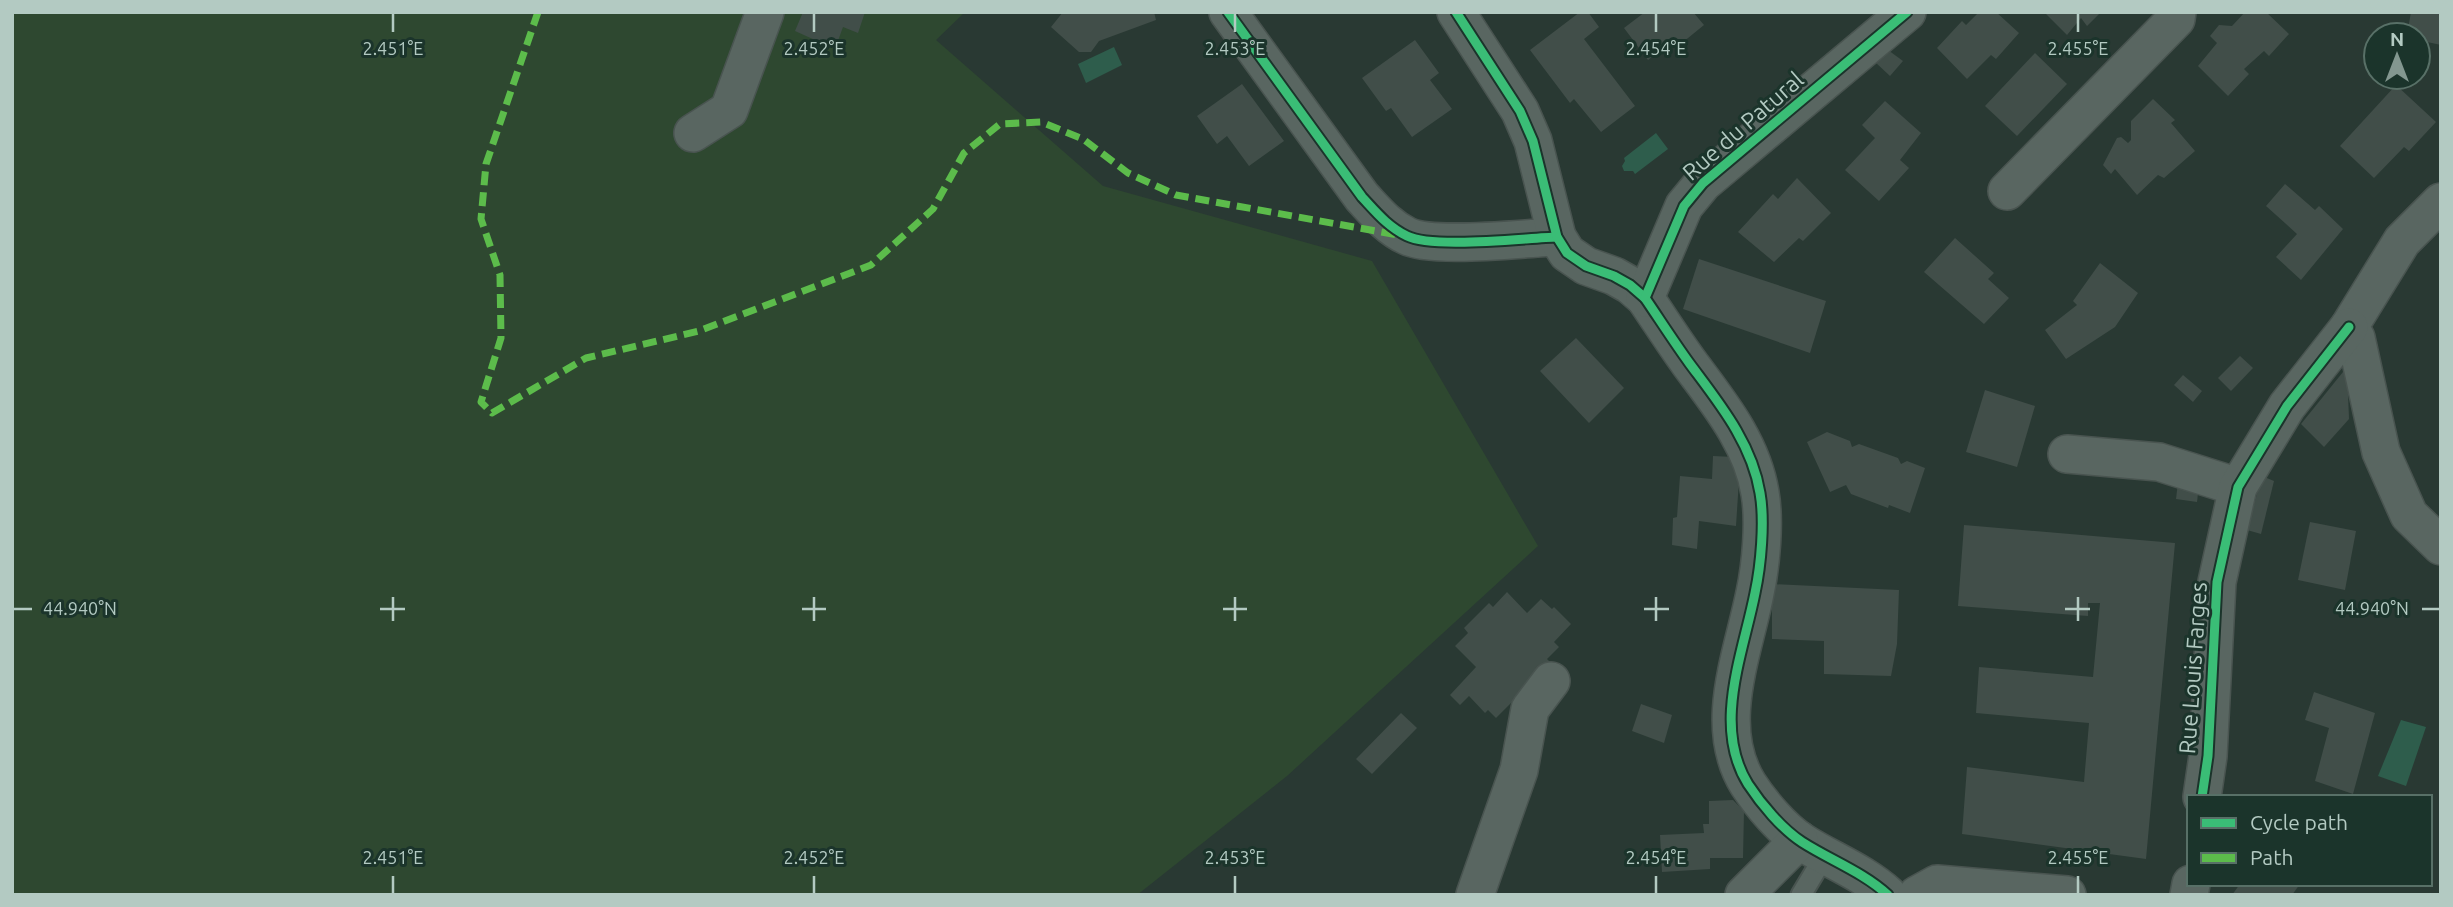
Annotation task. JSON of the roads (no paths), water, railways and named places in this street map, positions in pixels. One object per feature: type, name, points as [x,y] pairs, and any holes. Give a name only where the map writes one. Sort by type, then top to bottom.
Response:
[{"type":"street","points":[[693,133],[729,110],[765,12]]},
{"type":"street","points":[[1228,12],[1362,197],[1384,222],[1409,237],[1448,242],[1557,237]]},
{"type":"street","points":[[1456,12],[1520,111],[1533,141],[1557,237],[1567,253],[1586,266],[1630,285],[1645,298],[1728,416],[1755,466],[1761,495],[1756,590],[1734,686],[1731,722],[1735,753],[1748,783],[1771,813],[1812,848],[1855,871],[1888,895]]},
{"type":"street","name":"Rue du Patural","points":[[1645,298],[1684,206],[1703,183],[1907,12]]},
{"type":"street","points":[[2007,191],[2176,19],[2177,12]]},
{"type":"street","name":"Rue Louis Farges","points":[[2202,795],[2208,756],[2217,582],[2238,487],[2287,406],[2349,327],[2402,241],[2441,202]]},
{"type":"street","points":[[2349,327],[2356,338],[2381,452],[2409,515],[2435,529]]},
{"type":"street","points":[[2067,454],[2159,462],[2238,487]]},
{"type":"street","points":[[1475,895],[1519,770],[1530,709],[1551,681]]},
{"type":"street","points":[[1744,895],[1812,848]]},
{"type":"street","points":[[1917,895],[1937,884],[2067,895]]},
{"type":"lane","points":[[1801,895],[1812,848]]}]
